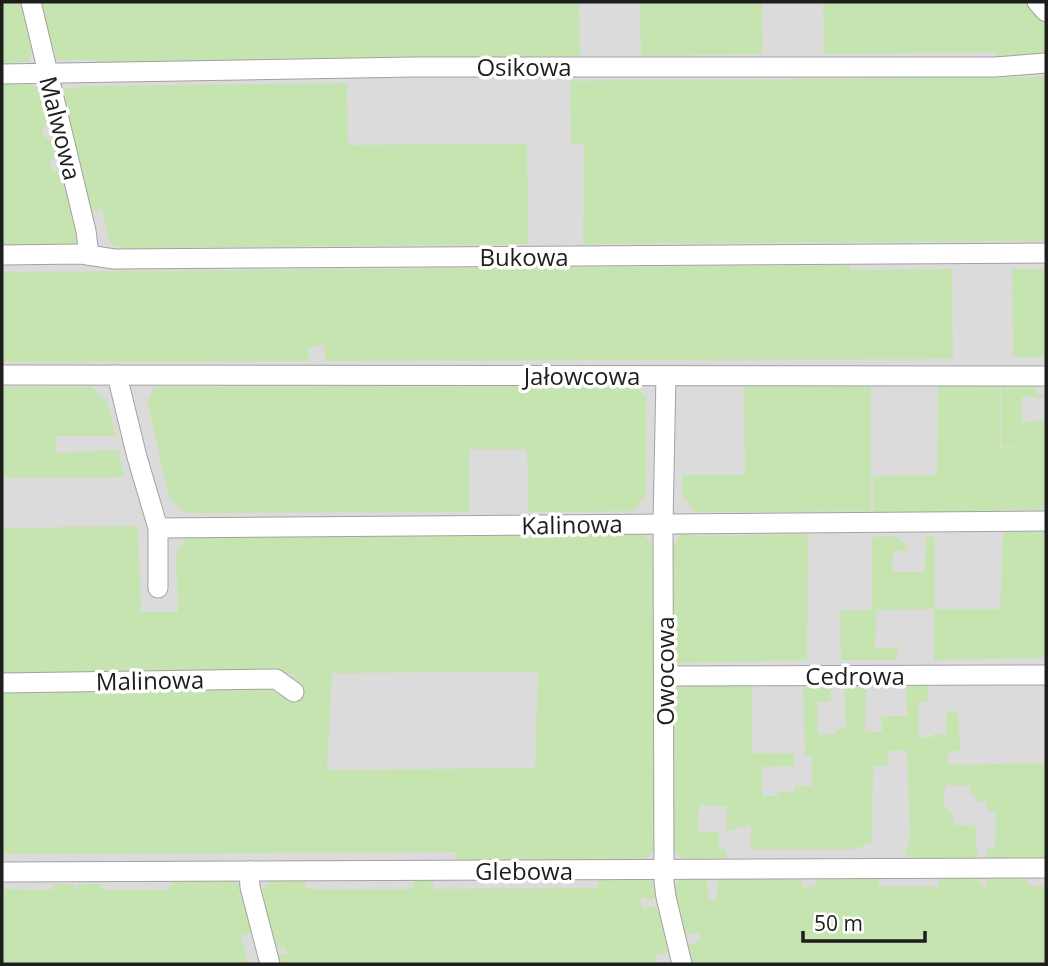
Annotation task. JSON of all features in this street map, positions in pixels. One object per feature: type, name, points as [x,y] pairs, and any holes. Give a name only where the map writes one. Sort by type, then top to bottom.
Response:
[{"type":"street","name":"Malwowa","points":[[31,2],[86,231],[89,255]]},
{"type":"street","points":[[1037,2],[1046,12]]},
{"type":"street","name":"Osikowa","points":[[2,74],[414,66],[995,67],[1046,63]]},
{"type":"street","name":"Bukowa","points":[[2,255],[89,255],[114,259],[1046,253]]},
{"type":"street","name":"Jałowcowa","points":[[2,375],[1046,376]]},
{"type":"street","points":[[117,375],[158,528],[158,588]]},
{"type":"street","name":"Owocowa","points":[[666,376],[663,523],[664,869],[666,897],[682,964]]},
{"type":"street","name":"Kalinowa","points":[[158,528],[1046,521]]},
{"type":"street","name":"Cedrowa","points":[[664,676],[1046,675]]},
{"type":"street","name":"Malinowa","points":[[2,683],[276,679],[294,692]]},
{"type":"street","name":"Glebowa","points":[[2,872],[1046,868]]},
{"type":"street","points":[[249,871],[250,887],[270,964]]},
{"type":"shaded area","points":[[2,2],[1046,2],[1046,964],[2,964]]},
{"type":"green space","points":[[2,2],[23,2],[36,51],[31,52],[29,61],[2,64]]},
{"type":"green space","points":[[39,2],[579,2],[580,56],[274,59],[273,64],[95,67],[95,60],[57,60],[53,48],[49,48]]},
{"type":"green space","points":[[640,2],[762,2],[763,54],[641,56]]},
{"type":"green space","points":[[823,2],[1029,2],[1046,20],[1046,56],[996,57],[995,52],[824,54]]},
{"type":"green space","points":[[1046,77],[1046,241],[583,244],[584,144],[571,143],[570,81]]},
{"type":"green space","points":[[347,83],[348,145],[527,144],[528,244],[121,248],[110,244],[102,209],[89,212],[60,94],[63,94],[63,89],[86,86]]},
{"type":"green space","points":[[2,84],[31,84],[37,88],[40,97],[45,96],[49,118],[42,129],[44,137],[57,143],[60,156],[50,160],[52,171],[64,170],[79,242],[77,245],[2,248]]},
{"type":"green space","points":[[850,265],[850,270],[952,269],[953,359],[325,361],[324,345],[308,347],[309,361],[2,362],[2,272]]},
{"type":"green space","points":[[1012,269],[1046,269],[1046,357],[1013,357]]},
{"type":"green space","points":[[1000,382],[1000,449],[1022,447],[1001,447],[1001,384],[1036,384],[1036,393],[1046,396],[1022,396],[1022,422],[1046,420],[1045,509],[1001,510],[1000,513],[873,514],[873,476],[937,475],[938,384]]},
{"type":"green space","points":[[744,384],[871,384],[871,511],[694,512],[682,495],[682,475],[745,475]]},
{"type":"green space","points":[[633,386],[646,396],[646,495],[634,511],[528,512],[527,449],[469,449],[469,512],[184,513],[169,497],[147,401],[154,387]]},
{"type":"green space","points":[[2,387],[92,387],[107,402],[116,436],[56,436],[56,453],[119,450],[124,477],[2,478]]},
{"type":"green space","points":[[138,526],[141,612],[178,612],[176,552],[188,536],[644,535],[654,547],[656,849],[644,860],[456,862],[456,852],[2,854],[2,688],[157,685],[314,674],[2,676],[2,528]],"holes":[[[538,672],[535,768],[327,770],[332,673]]]},
{"type":"green space","points":[[1003,532],[1046,532],[1046,658],[934,660],[934,609],[877,610],[875,648],[898,648],[897,660],[841,660],[840,610],[872,610],[872,537],[895,536],[907,546],[908,551],[894,551],[892,568],[895,572],[925,572],[926,536],[935,537],[935,609],[1000,609]]},
{"type":"green space","points":[[682,533],[696,536],[808,534],[807,660],[677,663],[673,656],[672,547]]},
{"type":"green space","points":[[717,680],[722,686],[752,686],[752,753],[794,753],[794,766],[762,767],[762,796],[795,792],[795,786],[812,786],[812,756],[805,756],[803,686],[831,686],[831,701],[817,702],[818,735],[835,734],[836,729],[846,728],[844,685],[866,685],[865,732],[882,732],[881,716],[907,716],[906,686],[928,686],[928,701],[919,702],[919,737],[932,738],[933,734],[946,734],[947,712],[958,711],[960,751],[948,751],[948,765],[1046,763],[1046,860],[986,860],[986,849],[995,849],[996,811],[987,811],[987,801],[975,801],[975,794],[970,794],[970,785],[945,785],[944,805],[953,814],[953,825],[975,825],[978,859],[918,860],[904,855],[910,840],[907,750],[888,751],[889,766],[873,766],[872,842],[856,849],[751,849],[751,824],[727,832],[727,806],[699,805],[698,831],[719,832],[719,849],[726,849],[727,860],[695,861],[681,857],[672,845],[671,695],[685,681]]},
{"type":"green space","points":[[939,875],[978,875],[981,886],[986,887],[987,875],[1027,875],[1028,886],[1046,886],[1046,964],[689,964],[685,946],[701,941],[699,933],[682,934],[673,889],[683,879],[706,876],[709,899],[717,899],[718,876],[802,876],[802,887],[815,887],[817,876],[878,876],[879,887],[939,887]]},
{"type":"green space","points":[[598,876],[645,877],[652,882],[658,898],[640,898],[643,910],[646,910],[646,907],[660,907],[671,951],[655,956],[656,964],[276,964],[274,956],[287,954],[285,947],[272,947],[261,894],[268,883],[285,878],[305,878],[306,889],[413,889],[413,877],[433,877],[433,889],[598,888]]},
{"type":"green space","points":[[180,878],[222,878],[243,889],[254,932],[241,936],[248,964],[2,964],[2,889],[53,890],[53,884],[75,884],[76,890],[79,890],[79,884],[102,884],[102,890],[169,890],[171,884]]}]
